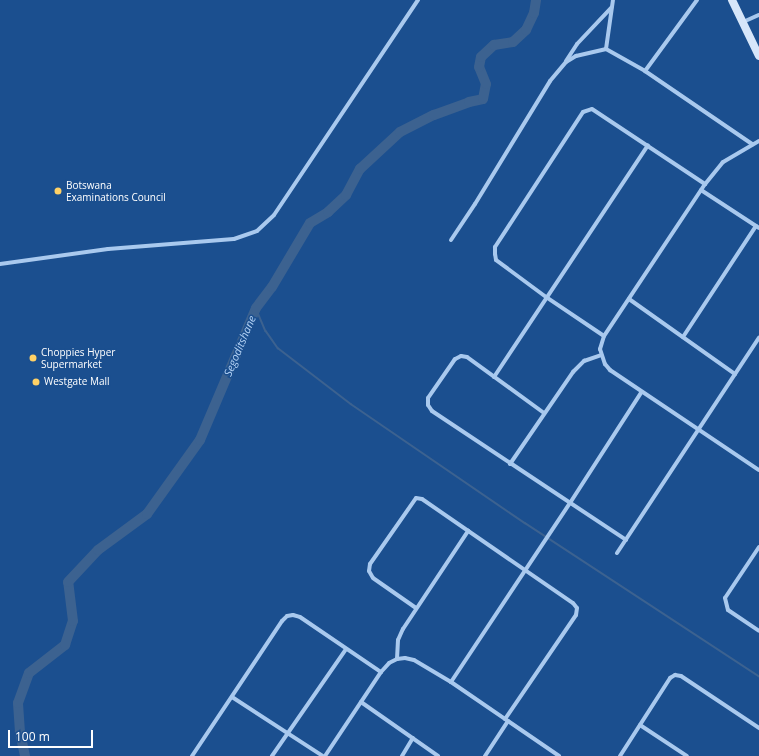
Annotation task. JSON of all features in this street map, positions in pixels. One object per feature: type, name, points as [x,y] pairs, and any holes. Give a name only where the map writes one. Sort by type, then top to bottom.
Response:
[{"type":"street","points":[[0,264],[108,250],[234,240],[257,232],[274,215],[418,0]]},
{"type":"street","points":[[606,48],[612,0]]},
{"type":"street","points":[[645,71],[697,0]]},
{"type":"street","points":[[732,0],[759,56]]},
{"type":"street","points":[[451,240],[534,110],[550,81],[566,62],[577,44],[612,8]]},
{"type":"street","points":[[743,22],[759,15]]},
{"type":"street","points":[[566,62],[576,56],[606,48],[645,71],[752,144]]},
{"type":"street","points":[[604,336],[546,297],[496,260],[495,247],[583,112],[592,109],[705,184]]},
{"type":"street","points":[[759,141],[723,162],[705,184],[604,336],[601,344],[601,355],[605,364],[610,370],[759,470]]},
{"type":"street","points":[[494,376],[648,145]]},
{"type":"street","points":[[683,337],[758,227],[701,190]]},
{"type":"street","points":[[629,299],[735,374]]},
{"type":"street","points":[[618,553],[759,338]]},
{"type":"street","points":[[510,464],[573,372],[584,361],[601,355]]},
{"type":"street","points":[[544,413],[467,357],[461,356],[455,359],[428,398],[428,405],[432,411],[626,540]]},
{"type":"street","points":[[451,682],[555,526],[641,392]]},
{"type":"street","points":[[416,608],[373,578],[369,571],[370,564],[416,498],[422,499],[526,570],[573,603],[577,608],[576,615],[506,720],[485,756]]},
{"type":"street","points":[[397,659],[398,640],[403,629],[468,531]]},
{"type":"street","points":[[758,550],[725,598],[728,610],[759,631]]},
{"type":"street","points":[[192,756],[282,621],[287,616],[293,615],[300,617],[381,672]]},
{"type":"street","points":[[272,756],[346,649]]},
{"type":"street","points":[[232,697],[324,756],[381,672],[389,663],[397,659],[414,660],[451,682],[559,756]]},
{"type":"street","points":[[620,756],[670,678],[676,675],[681,676],[759,728]]},
{"type":"street","points":[[361,702],[438,756]]},
{"type":"street","points":[[640,725],[687,756]]},
{"type":"street","points":[[402,756],[413,738]]},
{"type":"waterway","name":"Segoditshane","points":[[25,756],[20,732],[18,703],[29,673],[65,645],[73,621],[68,582],[98,550],[147,514],[200,440],[256,308],[272,287],[310,223],[328,212],[346,195],[360,169],[400,132],[434,115],[469,102],[483,99],[486,84],[479,67],[481,57],[494,45],[513,42],[526,30],[534,13],[536,0]]},
{"type":"waterway","points":[[256,308],[266,331],[278,348],[351,404],[525,523],[759,676]]},
{"type":"place","name":"Botswana Examinations Council","points":[[58,191]]},
{"type":"place","name":"Choppies Hyper Supermarket","points":[[33,358]]},
{"type":"place","name":"Westgate Mall","points":[[36,382]]}]
